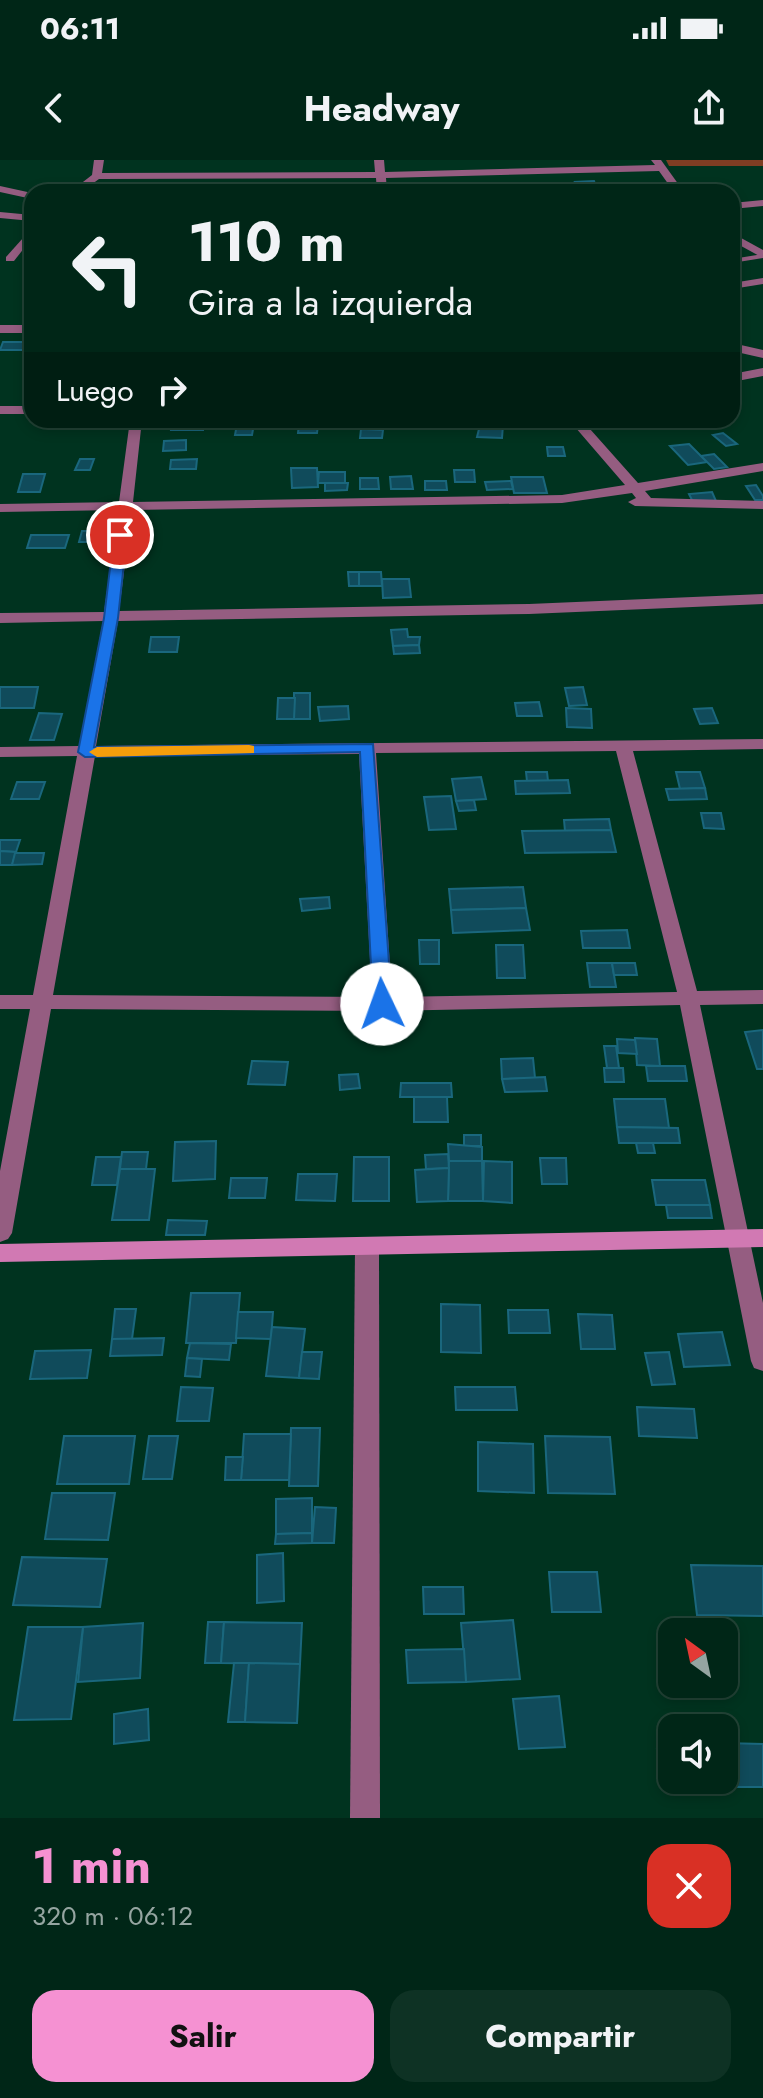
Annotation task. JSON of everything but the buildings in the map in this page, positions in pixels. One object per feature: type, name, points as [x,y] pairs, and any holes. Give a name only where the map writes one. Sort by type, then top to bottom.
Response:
[{"type":"street","points":[[97,176],[99,160]]},
{"type":"street","points":[[379,160],[382,184]]},
{"type":"street","points":[[86,184],[97,176],[381,176],[658,164],[673,184]]},
{"type":"street","points":[[0,189],[24,194]]},
{"type":"street","points":[[740,205],[763,203]]},
{"type":"street","points":[[0,215],[24,217]]},
{"type":"street","points":[[5,259],[24,239]]},
{"type":"street","points":[[740,242],[763,256]]},
{"type":"street","points":[[740,285],[763,281]]},
{"type":"street","points":[[0,329],[24,329]]},
{"type":"street","points":[[740,349],[763,354]]},
{"type":"street","points":[[740,376],[763,372]]},
{"type":"street","points":[[0,410],[24,410]]},
{"type":"street","points":[[0,1233],[111,618],[135,428]]},
{"type":"street","points":[[582,428],[648,503]]},
{"type":"street","points":[[562,499],[763,467]]},
{"type":"street","points":[[0,508],[562,499],[763,505]]},
{"type":"street","points":[[0,618],[529,609],[763,599]]},
{"type":"street","points":[[0,752],[763,744]]},
{"type":"street","points":[[623,746],[752,1239],[763,1361]]},
{"type":"street","points":[[367,748],[382,1004]]},
{"type":"street","points":[[0,1002],[382,1004],[763,997]]},
{"type":"street","points":[[0,1253],[752,1239]]},
{"type":"street","points":[[365,1818],[367,1248]]},
{"type":"lane","points":[[740,260],[763,256]]},
{"type":"shaded area","points":[[666,160],[763,160],[763,166],[669,166]]},
{"type":"slow traffic","points":[[97,752],[249,750]]},
{"type":"route","points":[[120,535],[111,618],[85,752],[367,748],[382,1004]]}]
